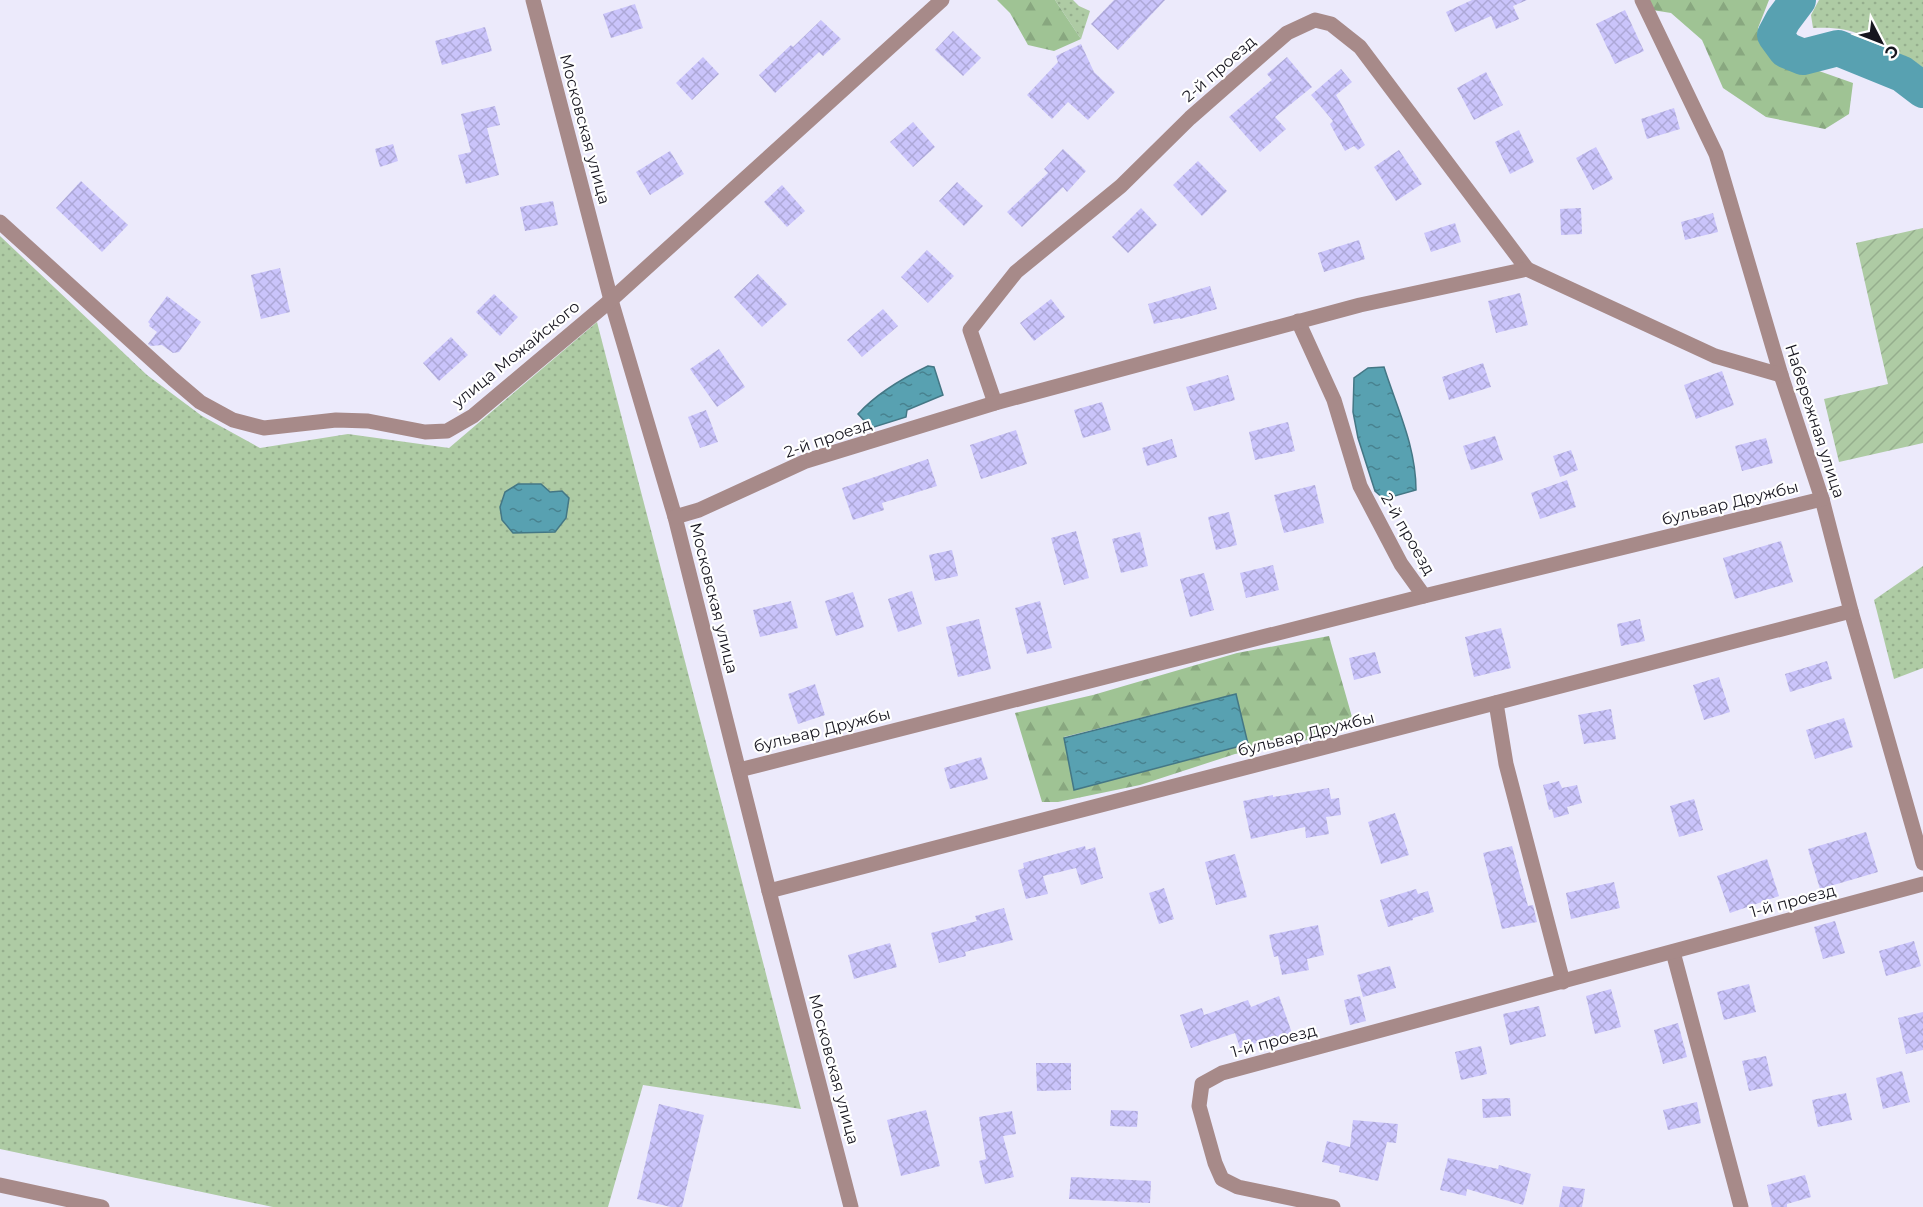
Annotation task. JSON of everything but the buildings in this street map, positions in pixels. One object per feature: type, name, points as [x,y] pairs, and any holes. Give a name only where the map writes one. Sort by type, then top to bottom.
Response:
[{"type":"street","name":"Московская улица","points":[[533,0],[611,300],[675,516],[769,891],[852,1207]]},
{"type":"street","name":"улица Можайского","points":[[0,222],[200,402],[233,420],[264,428],[336,420],[368,421],[425,432],[447,431],[474,416],[611,300],[942,0]]},
{"type":"street","name":"Набережная улица","points":[[1642,0],[1716,154],[1781,375],[1822,499],[1851,611],[1923,863]]},
{"type":"street","name":"2-й проезд","points":[[995,403],[970,330],[1016,272],[1121,186],[1190,118],[1287,33],[1315,20],[1332,24],[1360,47],[1527,269],[1715,356],[1781,375]]},
{"type":"street","name":"2-й проезд","points":[[675,516],[699,510],[807,461],[995,403],[1360,305],[1527,269]]},
{"type":"street","name":"2-й проезд","points":[[1298,321],[1334,400],[1360,486],[1401,564],[1424,596]]},
{"type":"street","name":"бульвар Дружбы","points":[[739,770],[1424,596],[1822,499]]},
{"type":"street","name":"бульвар Дружбы","points":[[769,891],[1851,611]]},
{"type":"street","points":[[1496,703],[1506,764],[1563,982]]},
{"type":"street","name":"1-й проезд","points":[[1333,1207],[1238,1187],[1222,1179],[1215,1163],[1199,1106],[1202,1084],[1222,1073],[1923,885]]},
{"type":"street","points":[[1673,952],[1741,1207]]},
{"type":"street","points":[[0,1185],[102,1207]]},
{"type":"green space","points":[[997,0],[1055,0],[1081,39],[1054,51],[1028,45],[1010,13]]},
{"type":"green space","points":[[1055,0],[1073,0],[1090,11],[1081,39]]},
{"type":"green space","points":[[1642,0],[1769,0],[1758,28],[1771,46],[1802,65],[1853,83],[1849,114],[1825,129],[1766,117],[1723,88],[1702,40],[1671,13],[1646,9]]},
{"type":"green space","points":[[1819,0],[1923,0],[1923,68],[1858,34],[1838,29],[1813,28],[1811,15]]},
{"type":"green space","points":[[1923,228],[1923,443],[1839,462],[1824,399],[1888,384],[1856,243]]},
{"type":"green space","points":[[0,236],[147,375],[202,416],[260,448],[348,434],[449,448],[597,322],[801,1109],[643,1085],[608,1207],[273,1207],[0,1149]]},
{"type":"green space","points":[[1923,566],[1923,668],[1894,679],[1874,600]]},
{"type":"green space","points":[[1329,636],[1354,724],[1295,744],[1235,754],[1140,785],[1058,802],[1042,802],[1015,713],[1093,695],[1237,653]],"holes":[[[1236,694],[1248,744],[1074,790],[1064,737]]]},
{"type":"water","points":[[928,366],[934,367],[943,395],[907,410],[906,417],[871,428],[858,414],[873,399]]},
{"type":"water","points":[[1384,367],[1405,427],[1413,458],[1416,490],[1384,499],[1375,491],[1358,438],[1353,412],[1354,378],[1368,368]]},
{"type":"water","points":[[518,484],[541,484],[550,492],[562,491],[569,498],[566,518],[555,532],[513,533],[502,520],[500,507],[505,492]]},
{"type":"water","points":[[1236,694],[1248,744],[1074,790],[1064,738]]},
{"type":"waterway","points":[[1798,0],[1775,35],[1786,50],[1803,57],[1838,48],[1902,74],[1923,90]]}]
